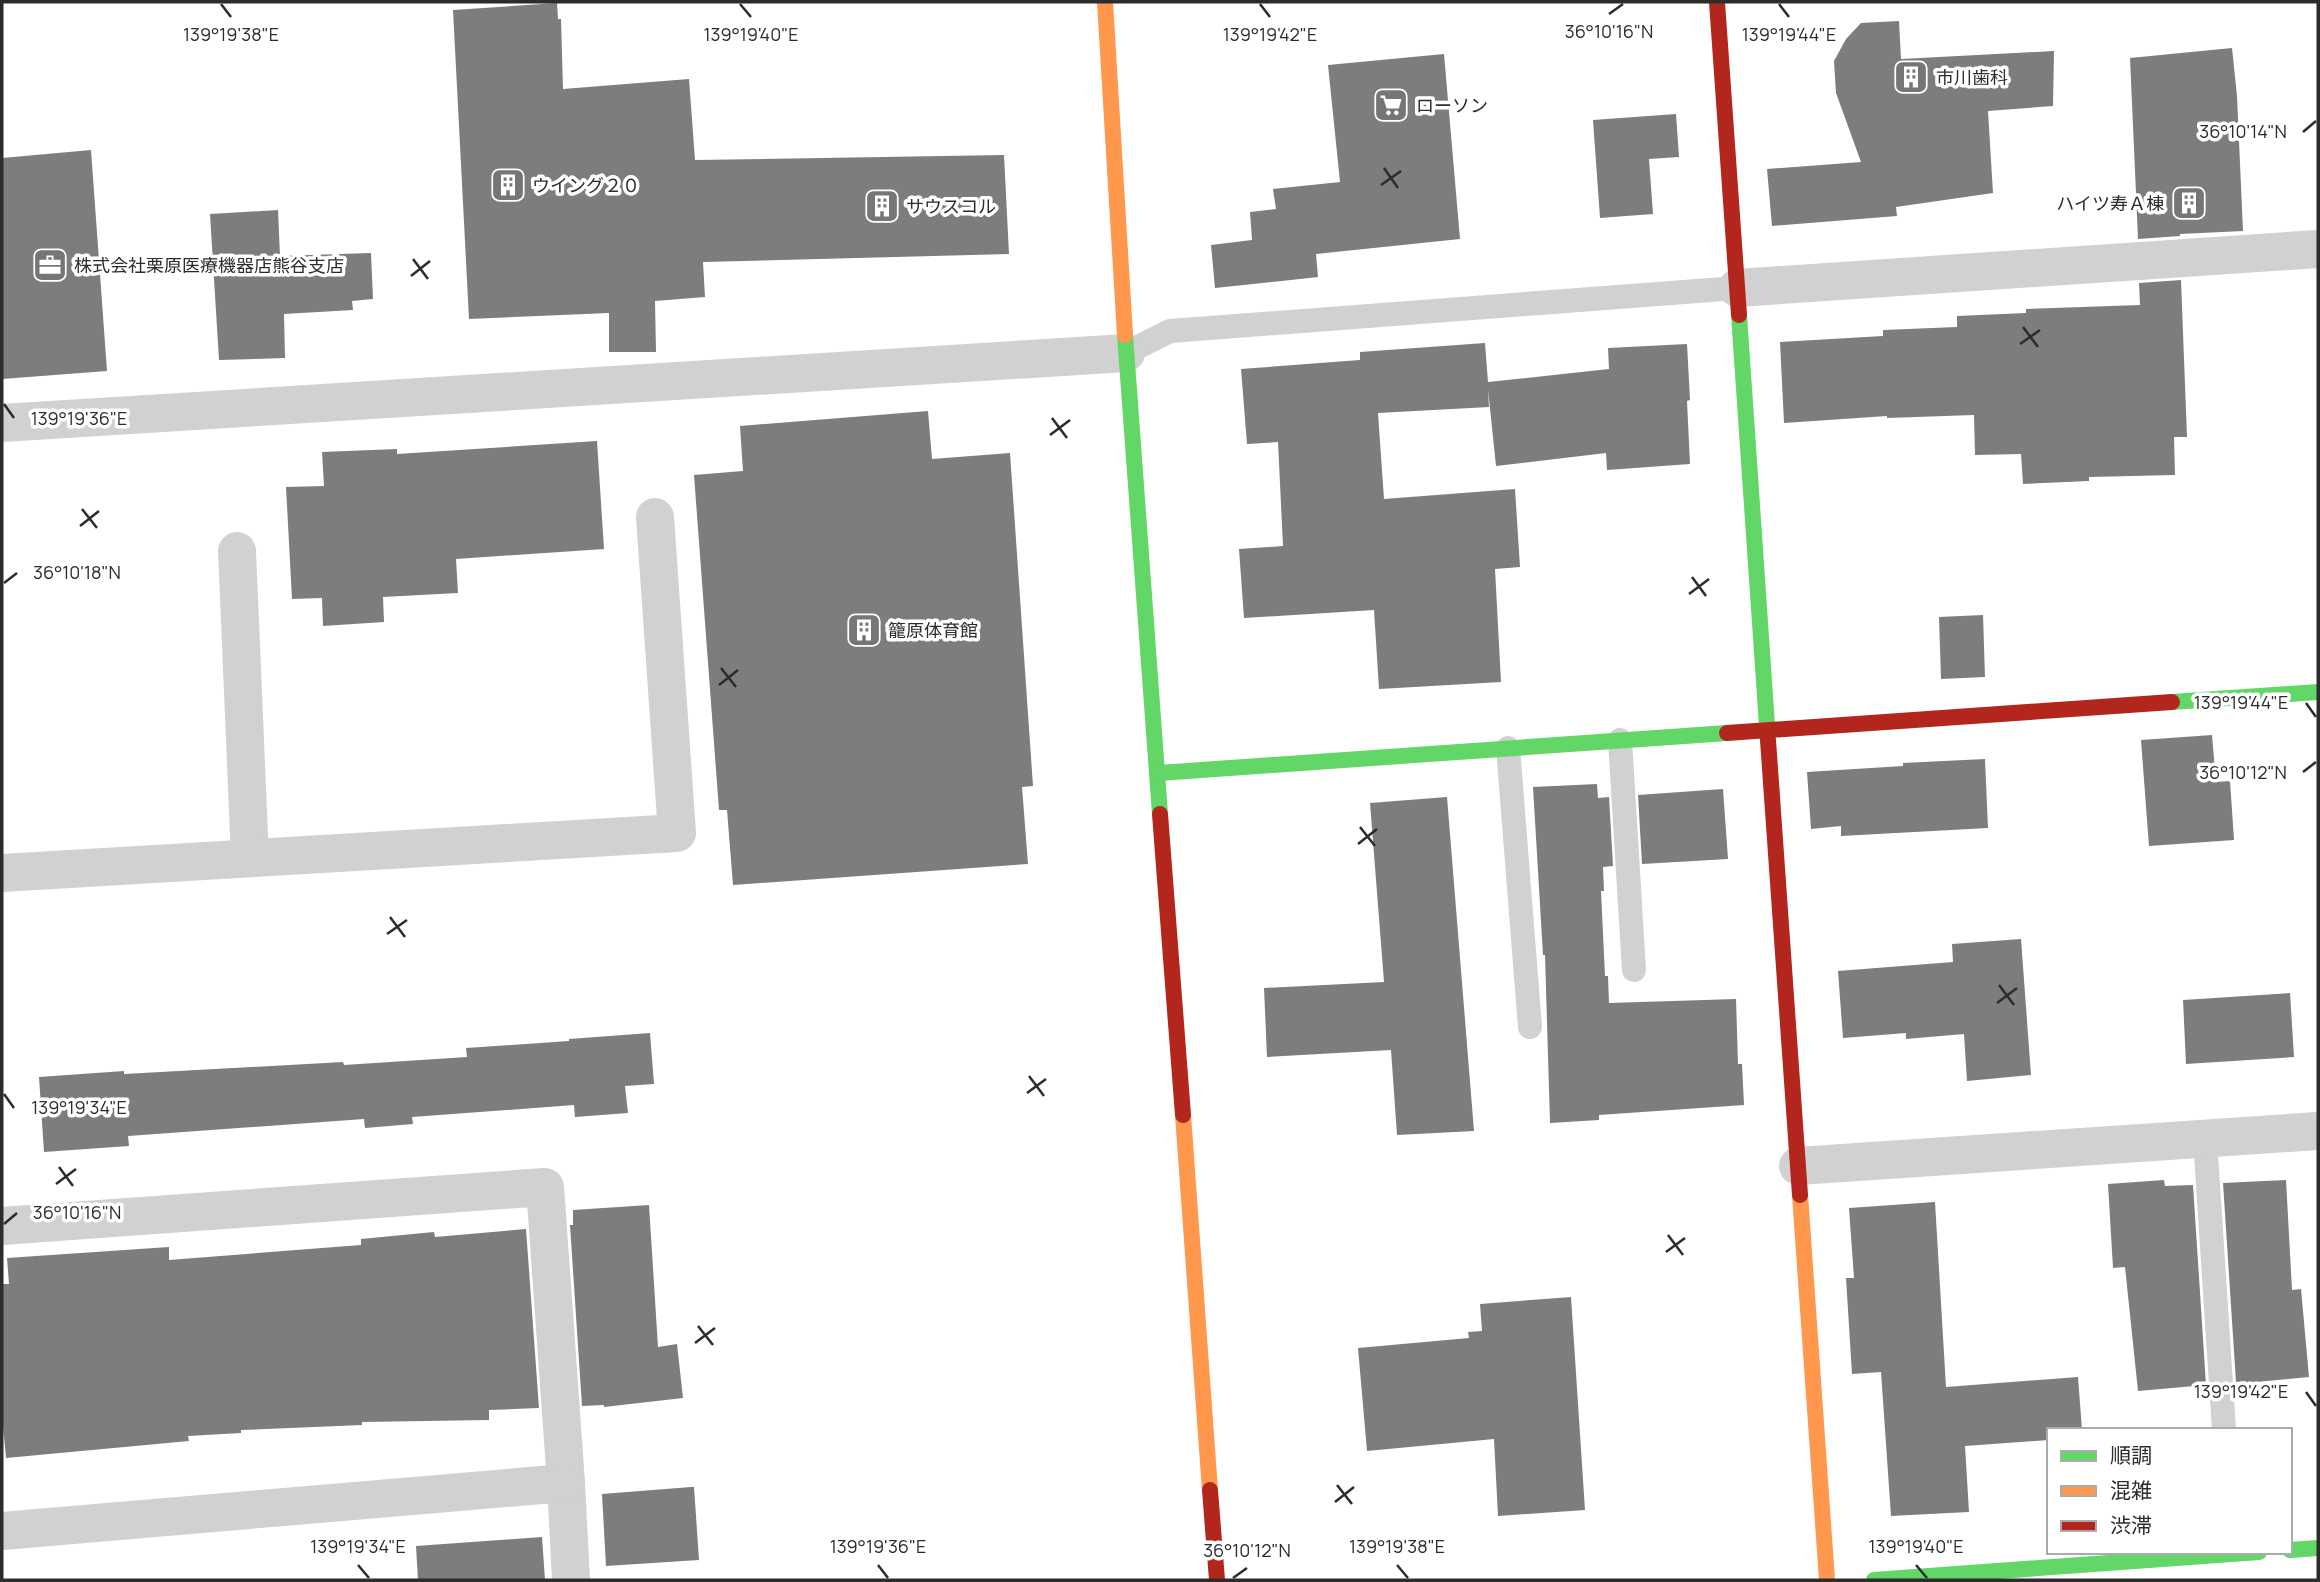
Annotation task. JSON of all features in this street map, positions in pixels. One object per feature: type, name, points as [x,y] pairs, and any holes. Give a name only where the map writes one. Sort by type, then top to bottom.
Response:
[{"type":"street","points":[[1105,2],[1126,353],[1217,1580]]},
{"type":"street","points":[[1717,2],[1827,1580]]},
{"type":"street","points":[[1737,288],[2318,249]]},
{"type":"street","points":[[2,423],[1126,353]]},
{"type":"street","points":[[2,873],[677,833],[655,517]]},
{"type":"street","points":[[237,551],[250,858]]},
{"type":"street","points":[[1158,773],[2318,692]]},
{"type":"street","points":[[1798,1166],[2318,1131]]},
{"type":"street","points":[[2,1226],[545,1187],[571,1580]]},
{"type":"street","points":[[2,1531],[566,1483]]},
{"type":"street","points":[[2292,1550],[2318,1548]]},
{"type":"street","points":[[1874,1580],[2219,1554]]},
{"type":"lane","points":[[1126,353],[1170,331],[1737,288]]},
{"type":"lane","points":[[1620,740],[1634,970]]},
{"type":"lane","points":[[1508,748],[1530,1027]]},
{"type":"lane","points":[[2205,1139],[2224,1428]]},
{"type":"building","points":[[557,3],[558,19],[561,19],[563,89],[689,79],[695,160],[1004,155],[1009,254],[703,262],[705,297],[655,301],[656,352],[609,352],[609,313],[469,319],[453,10]]},
{"type":"building","points":[[1899,21],[1901,59],[2054,51],[2053,106],[1988,111],[1993,193],[1896,207],[1897,216],[1772,226],[1767,169],[1861,162],[1836,93],[1834,61],[1846,39],[1861,23]]},
{"type":"building","points":[[2232,48],[2237,96],[2243,231],[2138,239],[2130,58]]},
{"type":"building","points":[[1444,54],[1460,239],[1316,254],[1318,277],[1215,288],[1211,245],[1252,240],[1250,212],[1276,209],[1273,189],[1340,182],[1328,65]]},
{"type":"building","points":[[1676,114],[1679,157],[1649,159],[1653,214],[1600,218],[1593,120]]},
{"type":"building","name":"株式会社栗原医療機器店熊谷支店","points":[[91,150],[107,371],[2,379],[2,158]]},
{"type":"building","points":[[278,210],[280,256],[371,253],[373,299],[352,301],[353,310],[284,314],[285,358],[219,360],[210,214]]},
{"type":"building","points":[[2181,280],[2187,437],[2174,437],[2175,475],[2089,477],[2089,481],[2023,484],[2021,454],[1975,455],[1974,415],[1887,416],[1784,423],[1780,342],[1883,336],[1883,330],[1957,327],[1957,316],[2026,313],[2026,309],[2140,305],[2139,283]]},
{"type":"building","points":[[1485,343],[1488,382],[1609,369],[1608,348],[1687,344],[1690,464],[1607,470],[1606,453],[1496,466],[1488,389],[1489,407],[1378,413],[1384,499],[1515,489],[1520,567],[1495,569],[1501,682],[1379,689],[1374,610],[1244,618],[1239,549],[1283,546],[1278,442],[1247,444],[1241,369],[1360,360],[1360,352]]},
{"type":"building","name":"籠原体育館","points":[[928,411],[932,459],[1010,453],[1033,786],[1022,787],[1028,864],[733,885],[727,810],[719,810],[694,475],[743,471],[740,426]]},
{"type":"building","points":[[597,441],[604,549],[456,559],[458,593],[383,597],[384,622],[323,626],[322,598],[292,599],[286,487],[324,486],[322,452],[397,449],[397,454]]},
{"type":"building","points":[[1983,615],[1985,677],[1941,679],[1939,617]]},
{"type":"building","points":[[2212,735],[2216,782],[2230,781],[2234,840],[2149,846],[2141,740]]},
{"type":"building","points":[[1985,759],[1988,828],[1841,836],[1841,826],[1811,829],[1807,772]]},
{"type":"building","points":[[1597,784],[1598,798],[1609,797],[1613,866],[1603,867],[1604,891],[1601,891],[1609,1003],[1736,999],[1738,1064],[1742,1064],[1744,1105],[1599,1115],[1599,1120],[1550,1123],[1545,955],[1533,787]]},
{"type":"building","points":[[1723,789],[1728,859],[1642,864],[1638,795]]},
{"type":"building","points":[[1447,797],[1474,1131],[1397,1135],[1391,1050],[1267,1057],[1264,988],[1384,982],[1370,803]]},
{"type":"building","points":[[2021,939],[2031,1075],[1967,1081],[1964,1034],[1906,1039],[1906,1033],[1843,1038],[1838,971],[1953,962],[1952,944]]},
{"type":"building","points":[[2290,993],[2294,1057],[2186,1064],[2183,1000]]},
{"type":"building","points":[[650,1033],[654,1084],[625,1086],[628,1113],[575,1117],[574,1105],[412,1117],[413,1124],[365,1128],[364,1119],[128,1136],[129,1146],[44,1152],[39,1077],[343,1062],[344,1065],[467,1057],[466,1048]]},
{"type":"building","points":[[2164,1180],[2165,1186],[2193,1185],[2206,1385],[2138,1391],[2125,1267],[2113,1268],[2108,1184]]},
{"type":"building","points":[[2286,1180],[2292,1290],[2301,1289],[2309,1377],[2236,1382],[2223,1183]]},
{"type":"building","points":[[1935,1202],[1946,1387],[2078,1377],[2082,1428],[2047,1428],[2047,1440],[1965,1446],[1969,1512],[1891,1516],[1881,1372],[1852,1374],[1846,1278],[1854,1278],[1849,1208]]},
{"type":"building","points":[[649,1205],[658,1347],[677,1344],[683,1398],[604,1407],[582,1406],[570,1225],[573,1225],[573,1210]]},
{"type":"building","points":[[526,1229],[539,1408],[489,1410],[489,1420],[362,1422],[362,1425],[241,1430],[241,1433],[188,1436],[189,1441],[6,1458],[2,1415],[2,1284],[9,1284],[7,1258],[169,1247],[169,1260],[361,1245],[361,1239],[434,1232],[435,1237]]},
{"type":"building","points":[[1571,1297],[1585,1510],[1498,1516],[1494,1439],[1367,1451],[1358,1348],[1469,1338],[1468,1332],[1482,1331],[1480,1304]]},
{"type":"building","points":[[694,1487],[699,1560],[606,1566],[602,1494]]},
{"type":"building","points":[[542,1537],[545,1580],[418,1580],[416,1546]]},
{"type":"traffic: fast","points":[[1739,315],[1768,740]]},
{"type":"traffic: fast","points":[[1125,335],[1160,814]]},
{"type":"traffic: fast","points":[[2172,702],[2318,692]]},
{"type":"traffic: fast","points":[[1159,773],[1727,733]]},
{"type":"traffic: fast","points":[[2292,1550],[2318,1548]]},
{"type":"traffic: fast","points":[[1874,1580],[2232,1554]]},
{"type":"traffic: slow","points":[[1105,2],[1125,335]]},
{"type":"traffic: slow","points":[[1183,1115],[1210,1490]]},
{"type":"traffic: slow","points":[[1800,1195],[1827,1580]]},
{"type":"traffic: jam","points":[[1717,2],[1739,315]]},
{"type":"traffic: jam","points":[[1727,733],[2172,702]]},
{"type":"traffic: jam","points":[[1768,740],[1800,1195]]},
{"type":"traffic: jam","points":[[1160,814],[1183,1115]]},
{"type":"traffic: jam","points":[[1210,1490],[1217,1580]]},
{"type":"place","name":"市川歯科","points":[[1911,77]]},
{"type":"place","name":"ローソン","points":[[1391,105]]},
{"type":"place","name":"ウイング２０","points":[[508,185]]},
{"type":"place","name":"ハイツ寿Ａ棟","points":[[2189,203]]},
{"type":"place","name":"サウスコル","points":[[882,206]]},
{"type":"place","name":"株式会社栗原医療機器店熊谷支店","points":[[50,265]]},
{"type":"place","name":"籠原体育館","points":[[864,630]]}]
